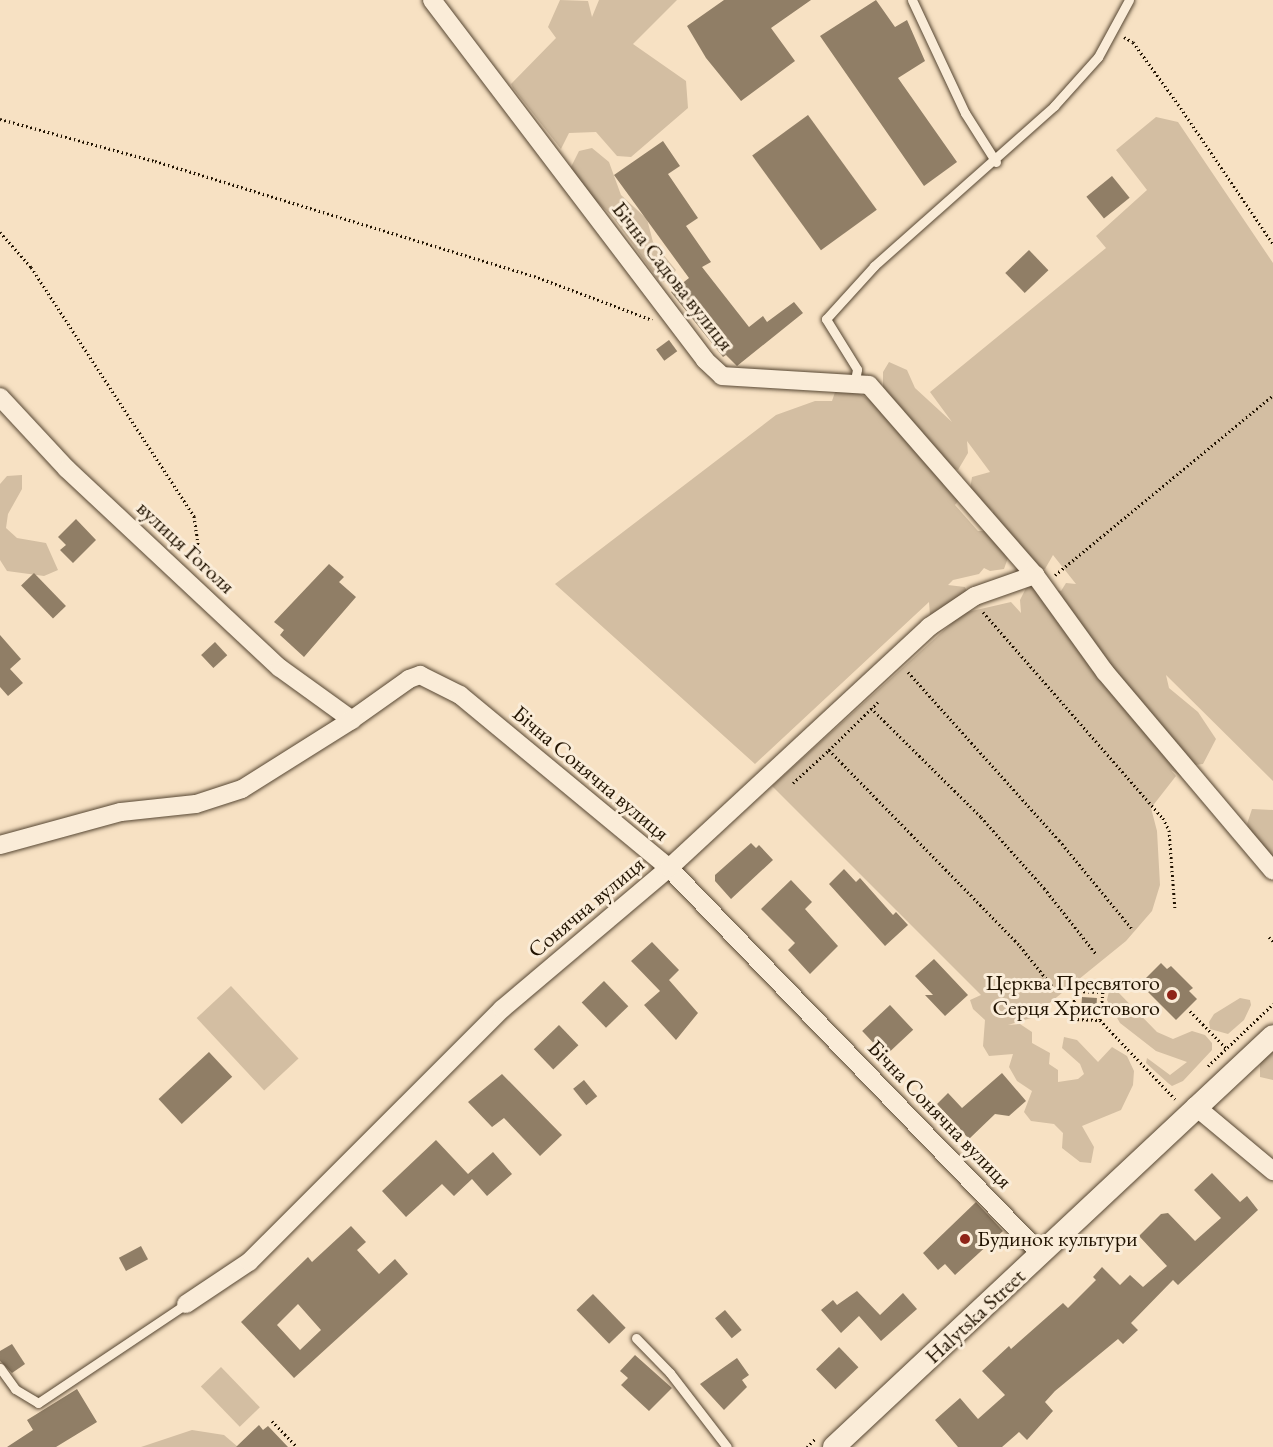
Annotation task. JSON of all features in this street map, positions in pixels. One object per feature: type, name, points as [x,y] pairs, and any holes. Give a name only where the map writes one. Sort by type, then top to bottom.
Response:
[{"type":"street","name":"Бічна Садова вулиця","points":[[432,0],[684,332],[722,376],[869,385],[1039,581],[1105,672],[1273,871]]},
{"type":"street","name":"вулиця Гоголя","points":[[0,397],[67,469],[280,668],[352,720]]},
{"type":"street","name":"Сонячна вулиця","points":[[186,1304],[249,1262],[502,1009],[669,868],[929,627],[975,597],[1039,581]]},
{"type":"street","name":"Бічна Сонячна вулиця","points":[[0,845],[121,812],[196,804],[242,789],[352,720],[409,679],[420,675],[460,694],[669,868],[1041,1254]]},
{"type":"street","name":"Halytska Street","points":[[834,1447],[1041,1254],[1185,1103],[1273,1036]]},
{"type":"street","points":[[1185,1103],[1273,1171]]},
{"type":"lane","points":[[912,0],[965,113],[996,162]]},
{"type":"lane","points":[[854,385],[857,369],[826,319],[874,266],[996,162],[1098,57],[1129,0]]},
{"type":"lane","points":[[0,1368],[15,1389],[38,1403],[186,1304]]},
{"type":"lane","points":[[636,1338],[670,1373],[727,1447]]},
{"type":"path","points":[[1113,29],[1139,51],[1273,244]]},
{"type":"path","points":[[0,119],[155,161],[534,276],[684,332]]},
{"type":"path","points":[[0,232],[31,267],[195,516],[206,598]]},
{"type":"path","points":[[1039,581],[1273,395]]},
{"type":"path","points":[[974,617],[983,612],[1162,818],[1169,830],[1175,909]]},
{"type":"path","points":[[902,678],[916,664]]},
{"type":"path","points":[[908,672],[1059,840],[1132,929]]},
{"type":"path","points":[[794,783],[884,696]]},
{"type":"path","points":[[872,708],[981,817],[1097,955]]},
{"type":"path","points":[[829,750],[1020,946],[1052,986]]},
{"type":"path","points":[[1269,937],[1273,941]]},
{"type":"path","points":[[1100,1020],[1103,992],[1075,991],[1073,1019],[1100,1020],[1185,1103]]},
{"type":"path","points":[[1190,1011],[1226,1048]]},
{"type":"path","points":[[272,1421],[297,1447]]},
{"type":"shaded area","points":[[560,0],[588,1],[592,17],[599,0],[677,0],[633,44],[686,81],[688,108],[631,157],[617,156],[596,132],[569,133],[561,149],[511,84],[556,38],[548,27]]},
{"type":"shaded area","points":[[1156,117],[1178,122],[1273,263],[1273,781],[1166,675],[1169,688],[1198,712],[1216,739],[1203,764],[1195,765],[1185,779],[1171,770],[1176,776],[1151,808],[1157,831],[1160,885],[1152,911],[1126,941],[1031,1018],[1008,1025],[1020,1024],[1032,1032],[1032,1043],[1050,1053],[1049,1064],[1058,1070],[1058,1082],[1078,1079],[1084,1074],[1080,1064],[1062,1048],[1064,1037],[1077,1040],[1098,1062],[1112,1047],[1127,1056],[1134,1071],[1133,1085],[1121,1110],[1082,1126],[1094,1147],[1091,1163],[1080,1162],[1062,1148],[1063,1133],[1054,1124],[1031,1121],[1024,1112],[1032,1091],[1017,1081],[1009,1067],[1013,1054],[989,1056],[983,1046],[985,1020],[973,1009],[970,1000],[981,995],[772,786],[963,613],[1011,602],[1021,613],[1020,600],[1029,582],[1061,591],[1066,583],[1076,584],[1053,555],[1045,569],[1036,572],[992,525],[993,511],[968,502],[972,477],[990,472],[967,441],[968,453],[958,470],[939,464],[883,390],[883,372],[889,362],[907,370],[915,388],[952,422],[930,392],[1106,248],[1096,236],[1147,190],[1116,150]]},
{"type":"shaded area","points":[[592,148],[609,162],[621,195],[647,219],[653,242],[676,270],[667,282],[659,281],[612,216],[574,180],[571,167],[579,151]]},
{"type":"shaded area","points":[[836,389],[858,393],[887,409],[959,500],[955,505],[978,531],[991,531],[1010,552],[1004,569],[990,571],[984,568],[979,574],[953,580],[948,585],[965,587],[968,594],[954,612],[930,615],[929,602],[755,764],[555,584],[776,415],[815,401],[832,401]]},
{"type":"shaded area","points":[[22,475],[22,489],[8,514],[6,528],[17,538],[46,543],[58,570],[44,576],[7,571],[0,560],[0,484],[7,476]]},
{"type":"shaded area","points":[[1252,809],[1273,810],[1273,858],[1252,837],[1247,824]]},
{"type":"shaded area","points":[[231,986],[299,1058],[264,1090],[197,1018]]},
{"type":"shaded area","points":[[1116,990],[1157,1032],[1173,1039],[1192,1031],[1205,1035],[1212,1043],[1212,1050],[1183,1081],[1172,1086],[1146,1063],[1147,1058],[1170,1075],[1187,1062],[1156,1051],[1120,1023],[1107,1000],[1109,991]]},
{"type":"shaded area","points":[[1240,998],[1250,1000],[1251,1005],[1244,1020],[1228,1034],[1210,1029],[1209,1022],[1214,1014]]},
{"type":"shaded area","points":[[1273,1047],[1273,1080],[1260,1077],[1260,1064]]},
{"type":"shaded area","points":[[221,1367],[260,1407],[240,1427],[201,1386]]},
{"type":"shaded area","points":[[192,1430],[224,1435],[238,1447],[141,1447]]},
{"type":"building","points":[[724,0],[811,0],[771,28],[795,61],[741,101],[706,58],[687,26]]},
{"type":"building","points":[[876,0],[895,27],[907,20],[925,61],[898,78],[957,162],[924,186],[820,36]]},
{"type":"building","points":[[808,115],[877,210],[821,250],[752,156]]},
{"type":"building","points":[[663,141],[680,166],[668,174],[698,218],[686,226],[711,262],[702,267],[749,327],[763,316],[767,322],[794,302],[803,313],[737,366],[726,355],[723,357],[671,292],[689,278],[614,175]]},
{"type":"building","points":[[1112,176],[1130,198],[1104,219],[1086,197]]},
{"type":"building","points":[[1029,250],[1048,270],[1025,293],[1005,273]]},
{"type":"building","points":[[669,340],[677,351],[664,361],[656,349]]},
{"type":"building","points":[[76,519],[96,540],[73,563],[60,550],[66,545],[58,537]]},
{"type":"building","points":[[329,564],[344,577],[339,582],[356,597],[304,657],[280,635],[284,630],[274,622]]},
{"type":"building","points":[[34,573],[66,606],[53,619],[21,586]]},
{"type":"building","points":[[0,635],[21,659],[10,669],[23,683],[8,696],[0,687]]},
{"type":"building","points":[[215,642],[227,655],[213,668],[201,655]]},
{"type":"building","points":[[751,843],[756,848],[759,845],[773,860],[731,899],[715,881],[715,875]]},
{"type":"building","points":[[844,869],[856,882],[860,878],[893,915],[896,912],[908,925],[885,946],[829,884]]},
{"type":"building","points":[[791,880],[812,902],[805,909],[838,946],[810,974],[788,950],[795,943],[761,909]]},
{"type":"building","points":[[652,942],[679,970],[669,980],[698,1013],[676,1040],[644,1005],[660,991],[631,961]]},
{"type":"building","points":[[934,959],[968,995],[945,1016],[925,995],[933,995],[915,976]]},
{"type":"building","name":"Церква Пресвятого Серця Христового","points":[[1161,963],[1167,969],[1171,966],[1193,988],[1189,991],[1197,999],[1176,1020],[1140,984]]},
{"type":"building","points":[[604,981],[628,1006],[606,1028],[582,1003]]},
{"type":"building","points":[[1082,997],[1097,998],[1096,1012],[1081,1011]]},
{"type":"building","points":[[890,1005],[913,1030],[885,1056],[862,1031]]},
{"type":"building","points":[[559,1025],[578,1045],[553,1069],[534,1049]]},
{"type":"building","points":[[209,1052],[232,1077],[182,1124],[159,1099]]},
{"type":"building","points":[[1002,1073],[1026,1101],[1009,1116],[995,1114],[969,1139],[937,1104],[948,1093],[962,1108]]},
{"type":"building","points":[[502,1074],[562,1135],[540,1156],[504,1118],[492,1127],[468,1102]]},
{"type":"building","points":[[584,1080],[597,1096],[586,1105],[573,1089]]},
{"type":"building","points":[[436,1140],[468,1174],[493,1152],[512,1174],[487,1196],[472,1179],[454,1196],[442,1184],[406,1217],[382,1191]]},
{"type":"building","points":[[1212,1173],[1240,1202],[1247,1196],[1258,1210],[1178,1285],[1173,1280],[1131,1323],[1138,1330],[1123,1344],[1118,1339],[1055,1391],[1045,1402],[1053,1411],[1027,1440],[1019,1432],[1002,1447],[958,1447],[935,1420],[960,1398],[978,1419],[1005,1395],[982,1371],[1009,1346],[1011,1349],[1063,1303],[1068,1308],[1096,1280],[1093,1277],[1102,1267],[1120,1285],[1130,1275],[1143,1287],[1167,1266],[1139,1236],[1161,1214],[1168,1213],[1195,1241],[1221,1218],[1194,1190]]},
{"type":"building","name":"Будинок культури","points":[[976,1202],[1003,1231],[955,1275],[945,1264],[938,1270],[923,1253]]},
{"type":"building","points":[[351,1226],[366,1242],[357,1250],[379,1274],[395,1259],[408,1274],[294,1378],[241,1322],[308,1257],[312,1262]],"holes":[[[298,1304],[321,1330],[300,1350],[277,1325]]]},
{"type":"building","points":[[141,1246],[148,1259],[126,1271],[119,1258]]},
{"type":"building","points":[[857,1291],[880,1315],[903,1293],[917,1309],[881,1341],[859,1316],[841,1333],[821,1310],[833,1300],[837,1305]]},
{"type":"building","points":[[593,1294],[626,1328],[609,1344],[576,1310]]},
{"type":"building","points":[[725,1310],[742,1330],[732,1338],[715,1318]]},
{"type":"building","points":[[12,1344],[25,1364],[12,1373],[0,1361],[0,1351]]},
{"type":"building","points":[[839,1347],[858,1367],[835,1389],[816,1369]]},
{"type":"building","points":[[635,1355],[672,1388],[649,1411],[621,1385],[628,1378],[620,1371]]},
{"type":"building","points":[[737,1358],[749,1375],[742,1380],[747,1387],[724,1410],[700,1384]]},
{"type":"building","points":[[77,1389],[97,1422],[56,1447],[7,1447],[33,1430],[27,1420]]},
{"type":"building","points":[[259,1425],[263,1430],[268,1426],[288,1447],[236,1447]]},
{"type":"place","name":"Церква Пресвятого Серця Христового","points":[[1172,995]]},
{"type":"place","name":"Будинок культури","points":[[965,1239]]}]
